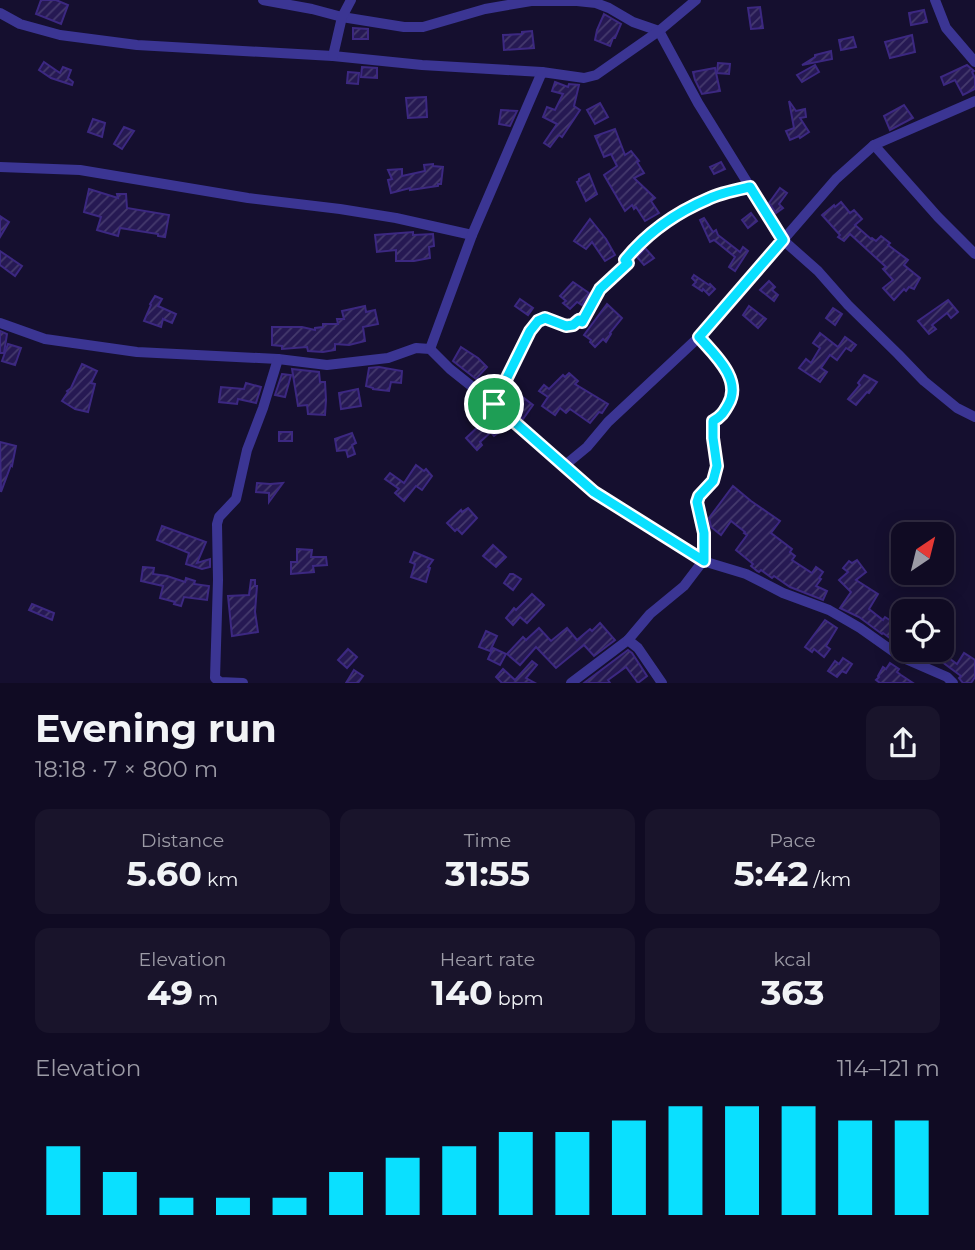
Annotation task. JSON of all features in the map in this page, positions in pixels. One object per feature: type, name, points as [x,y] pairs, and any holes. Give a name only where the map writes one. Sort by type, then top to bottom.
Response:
[{"type":"street","points":[[263,0],[404,27],[423,27],[485,9],[531,1],[577,1],[596,3],[633,22],[659,31],[698,103],[783,240],[818,271],[924,381],[957,408],[975,417]]},
{"type":"street","points":[[333,56],[342,17],[351,0]]},
{"type":"street","points":[[0,13],[20,23],[60,35],[136,46],[333,56],[590,78],[659,31],[696,0]]},
{"type":"street","points":[[935,0],[946,27],[975,62]]},
{"type":"street","points":[[430,349],[472,235],[542,72]]},
{"type":"street","points":[[564,466],[587,447],[608,422],[699,337],[836,180],[874,145],[975,101]]},
{"type":"street","points":[[874,145],[975,254]]},
{"type":"street","points":[[0,167],[80,170],[248,198],[385,216],[472,235]]},
{"type":"street","points":[[494,404],[530,331],[538,321],[545,318],[566,326],[579,320],[582,322],[600,289],[628,263],[625,260],[653,230],[709,198],[750,187]]},
{"type":"street","points":[[0,323],[45,339],[137,352],[278,359],[327,365],[388,358],[416,348],[430,349],[594,492],[704,561],[746,574],[783,593],[829,610],[901,657],[947,677],[953,683]]},
{"type":"street","points":[[570,683],[628,640],[650,614],[684,586],[704,561],[704,533],[697,502],[713,481],[717,466],[713,421],[720,417],[733,396],[733,384],[722,363],[699,337]]},
{"type":"street","points":[[243,683],[220,682],[215,678],[218,524],[219,517],[236,499],[247,450],[278,359]]},
{"type":"street","points":[[628,640],[638,648],[655,680]]},
{"type":"building","points":[[41,0],[56,0],[68,5],[61,24],[36,14]]},
{"type":"building","points":[[760,7],[763,28],[751,29],[748,8]]},
{"type":"building","points":[[924,10],[927,22],[911,25],[909,13]]},
{"type":"building","points":[[604,14],[621,24],[610,46],[595,40]]},
{"type":"building","points":[[353,28],[368,29],[368,39],[353,39]]},
{"type":"building","points":[[532,31],[534,48],[504,50],[503,35]]},
{"type":"building","points":[[912,35],[915,52],[890,58],[885,42]]},
{"type":"building","points":[[853,37],[856,47],[841,50],[839,40]]},
{"type":"building","points":[[831,51],[832,59],[802,65],[815,55]]},
{"type":"building","points":[[44,62],[60,73],[63,67],[71,70],[68,78],[73,82],[72,85],[51,78],[39,70]]},
{"type":"building","points":[[718,63],[730,64],[729,74],[717,73]]},
{"type":"building","points":[[815,65],[819,72],[802,82],[797,75]]},
{"type":"building","points":[[967,65],[974,71],[975,89],[963,95],[955,80],[944,85],[941,77]]},
{"type":"building","points":[[362,67],[377,68],[377,78],[361,77]]},
{"type":"building","points":[[715,68],[720,91],[702,94],[693,72]]},
{"type":"building","points":[[348,72],[359,73],[358,84],[347,83]]},
{"type":"building","points":[[555,82],[568,87],[569,84],[579,85],[574,106],[580,110],[562,137],[559,135],[550,147],[544,143],[557,124],[543,117],[547,107],[555,110],[563,94],[552,91]]},
{"type":"building","points":[[426,97],[427,117],[408,118],[406,98]]},
{"type":"building","points":[[789,101],[796,111],[805,109],[806,117],[800,118],[809,132],[790,140],[786,131],[794,128]]},
{"type":"building","points":[[600,103],[608,117],[595,124],[587,110]]},
{"type":"building","points":[[904,105],[913,118],[890,130],[884,116]]},
{"type":"building","points":[[501,110],[517,111],[510,126],[499,124]]},
{"type":"building","points":[[93,119],[105,123],[102,137],[88,132]]},
{"type":"building","points":[[124,127],[134,131],[122,149],[114,144]]},
{"type":"building","points":[[615,129],[625,155],[631,151],[644,173],[634,178],[655,198],[651,201],[659,213],[645,221],[632,205],[625,211],[604,175],[617,166],[611,154],[604,157],[595,136]]},
{"type":"building","points":[[721,162],[725,169],[714,174],[710,167]]},
{"type":"building","points":[[424,165],[443,167],[441,184],[391,193],[388,180],[392,179],[388,170],[402,169],[402,176],[425,171]]},
{"type":"building","points":[[589,174],[597,194],[586,201],[577,182]]},
{"type":"building","points":[[780,188],[787,193],[779,204],[783,208],[776,213],[769,203]]},
{"type":"building","points":[[89,189],[118,198],[117,194],[126,194],[127,208],[169,215],[165,237],[120,228],[118,236],[97,230],[101,217],[84,212]]},
{"type":"building","points":[[841,202],[850,213],[854,210],[862,219],[855,225],[871,239],[876,241],[881,236],[908,260],[904,265],[920,278],[914,289],[904,289],[894,300],[883,288],[893,280],[883,269],[886,267],[850,234],[844,241],[838,237],[840,235],[822,215]]},
{"type":"building","points":[[751,213],[757,221],[748,228],[742,220]]},
{"type":"building","points":[[0,216],[9,222],[0,237]]},
{"type":"building","points":[[704,218],[713,232],[716,230],[718,235],[740,252],[743,247],[748,251],[735,271],[729,267],[735,257],[714,240],[710,242],[700,220]]},
{"type":"building","points":[[590,219],[615,255],[605,261],[592,242],[586,249],[574,241]]},
{"type":"building","points":[[413,232],[413,235],[433,234],[434,246],[429,247],[430,258],[396,261],[396,250],[377,252],[375,235]]},
{"type":"building","points":[[645,248],[654,258],[644,265],[637,257]]},
{"type":"building","points":[[0,251],[22,266],[15,276],[0,265]]},
{"type":"building","points":[[694,275],[715,289],[709,295],[693,285],[696,282],[692,278]]},
{"type":"building","points":[[769,281],[775,287],[772,290],[778,295],[774,301],[760,290]]},
{"type":"building","points":[[573,282],[589,293],[582,305],[577,302],[570,309],[560,296]]},
{"type":"building","points":[[155,296],[162,299],[158,306],[176,314],[172,323],[163,319],[161,327],[144,321]]},
{"type":"building","points":[[520,299],[533,308],[528,315],[515,306]]},
{"type":"building","points":[[948,300],[958,312],[951,318],[947,313],[932,325],[936,329],[929,334],[918,321]]},
{"type":"building","points":[[607,304],[622,318],[606,342],[603,339],[595,347],[584,335]]},
{"type":"building","points":[[365,306],[366,312],[375,310],[378,324],[363,327],[365,341],[349,345],[335,344],[335,350],[323,352],[308,351],[307,347],[282,349],[282,346],[272,345],[272,327],[315,330],[323,327],[323,324],[338,324],[337,319],[344,319],[342,311]]},
{"type":"building","points":[[749,306],[766,319],[758,328],[743,315]]},
{"type":"building","points":[[833,308],[842,314],[835,325],[826,318]]},
{"type":"building","points":[[0,331],[7,334],[4,353],[0,353]]},
{"type":"building","points":[[820,333],[838,347],[845,337],[856,345],[851,351],[846,348],[837,360],[830,355],[821,368],[827,372],[820,382],[799,368],[806,359],[811,363],[820,348],[813,343]]},
{"type":"building","points":[[8,344],[21,348],[15,365],[2,361]]},
{"type":"building","points":[[461,347],[487,367],[476,379],[453,361]]},
{"type":"building","points":[[82,364],[97,371],[91,383],[95,384],[88,412],[75,409],[62,401]]},
{"type":"building","points":[[369,368],[402,371],[401,383],[391,382],[389,391],[366,386]]},
{"type":"building","points":[[292,369],[319,372],[320,382],[325,382],[325,415],[308,414],[307,405],[298,406]]},
{"type":"building","points":[[569,373],[578,381],[575,384],[608,404],[590,423],[570,409],[566,413],[560,408],[555,415],[542,406],[548,397],[539,391],[544,385],[549,389],[563,375],[565,377]]},
{"type":"building","points":[[282,374],[291,375],[285,397],[275,395]]},
{"type":"building","points":[[864,375],[877,382],[856,405],[848,399],[860,385],[858,383]]},
{"type":"building","points":[[246,383],[261,387],[256,403],[238,399],[237,404],[219,402],[221,387],[244,389]]},
{"type":"building","points":[[358,389],[361,406],[341,409],[339,393]]},
{"type":"building","points":[[508,393],[517,399],[520,395],[533,405],[523,419],[504,402]]},
{"type":"building","points":[[495,422],[502,430],[494,436],[488,429]]},
{"type":"building","points":[[482,423],[490,433],[480,442],[482,445],[477,450],[466,438]]},
{"type":"building","points":[[279,432],[292,432],[292,441],[279,441]]},
{"type":"building","points":[[352,433],[356,443],[352,445],[355,454],[348,457],[346,450],[337,451],[335,439]]},
{"type":"building","points":[[0,442],[16,446],[12,466],[1,492]]},
{"type":"building","points":[[416,465],[424,471],[426,469],[432,476],[422,490],[416,486],[404,501],[395,493],[399,489],[385,479],[390,473],[404,483]]},
{"type":"building","points":[[257,483],[283,483],[269,502],[269,493],[256,492]]},
{"type":"building","points":[[733,486],[780,521],[771,533],[792,549],[790,552],[795,556],[792,560],[812,573],[816,567],[823,572],[816,586],[827,591],[823,600],[790,587],[751,566],[753,564],[736,550],[747,535],[731,521],[721,535],[711,527],[709,518]]},
{"type":"building","points":[[468,508],[477,518],[462,534],[447,523],[461,510],[462,512]]},
{"type":"building","points":[[162,526],[206,542],[197,563],[210,559],[210,567],[202,569],[186,564],[189,553],[157,540]]},
{"type":"building","points":[[493,545],[506,557],[496,567],[483,556]]},
{"type":"building","points":[[297,549],[312,550],[311,557],[326,557],[327,565],[313,566],[314,572],[291,574],[291,562],[297,562]]},
{"type":"building","points":[[414,552],[433,560],[428,567],[430,568],[426,582],[411,577],[415,564],[410,562]]},
{"type":"building","points":[[857,560],[866,572],[856,580],[878,594],[869,609],[883,620],[885,617],[891,621],[891,639],[859,617],[840,608],[851,592],[839,580],[848,572],[843,568],[849,561],[852,563]]},
{"type":"building","points":[[143,567],[154,568],[153,574],[185,582],[186,578],[195,581],[194,584],[209,586],[207,600],[184,597],[181,606],[160,598],[163,586],[141,581]]},
{"type":"building","points":[[510,574],[521,579],[513,590],[504,583]]},
{"type":"building","points":[[251,580],[255,580],[257,586],[255,612],[258,632],[232,636],[228,596],[249,595]]},
{"type":"building","points":[[532,594],[544,605],[527,623],[520,617],[513,625],[506,618]]},
{"type":"building","points":[[32,604],[54,613],[52,620],[29,610]]},
{"type":"building","points":[[825,620],[837,628],[826,646],[830,649],[824,657],[814,649],[812,652],[805,647]]},
{"type":"building","points":[[600,623],[615,640],[594,656],[584,645],[556,668],[536,647],[520,665],[507,654],[523,637],[526,640],[539,628],[551,641],[567,628],[577,640]]},
{"type":"building","points":[[486,631],[497,636],[490,651],[479,647]]},
{"type":"building","points":[[493,648],[506,654],[500,665],[488,659]]},
{"type":"building","points":[[348,649],[357,657],[347,668],[338,660]]},
{"type":"building","points":[[628,650],[647,676],[638,683],[626,667],[608,680],[610,683],[584,683]]},
{"type":"building","points":[[964,653],[975,660],[975,677],[971,683],[963,683],[959,678],[961,676],[942,662],[957,664]]},
{"type":"building","points":[[843,658],[852,664],[846,673],[842,671],[837,677],[828,671],[835,661],[839,664]]},
{"type":"building","points":[[532,661],[537,665],[526,678],[535,683],[502,683],[496,677],[503,669],[515,680]]},
{"type":"building","points":[[890,663],[899,669],[897,672],[913,683],[880,683],[876,680],[883,667],[886,669]]},
{"type":"building","points":[[354,670],[363,676],[358,683],[346,683]]},
{"type":"route","points":[[750,187],[783,240],[699,337],[722,363],[733,384],[733,396],[720,417],[713,421],[717,466],[713,481],[697,502],[704,533],[704,561],[594,492],[494,404],[530,331],[538,321],[545,318],[566,326],[579,320],[582,322],[600,289],[628,263],[625,260],[653,230],[709,198],[750,187]]}]
